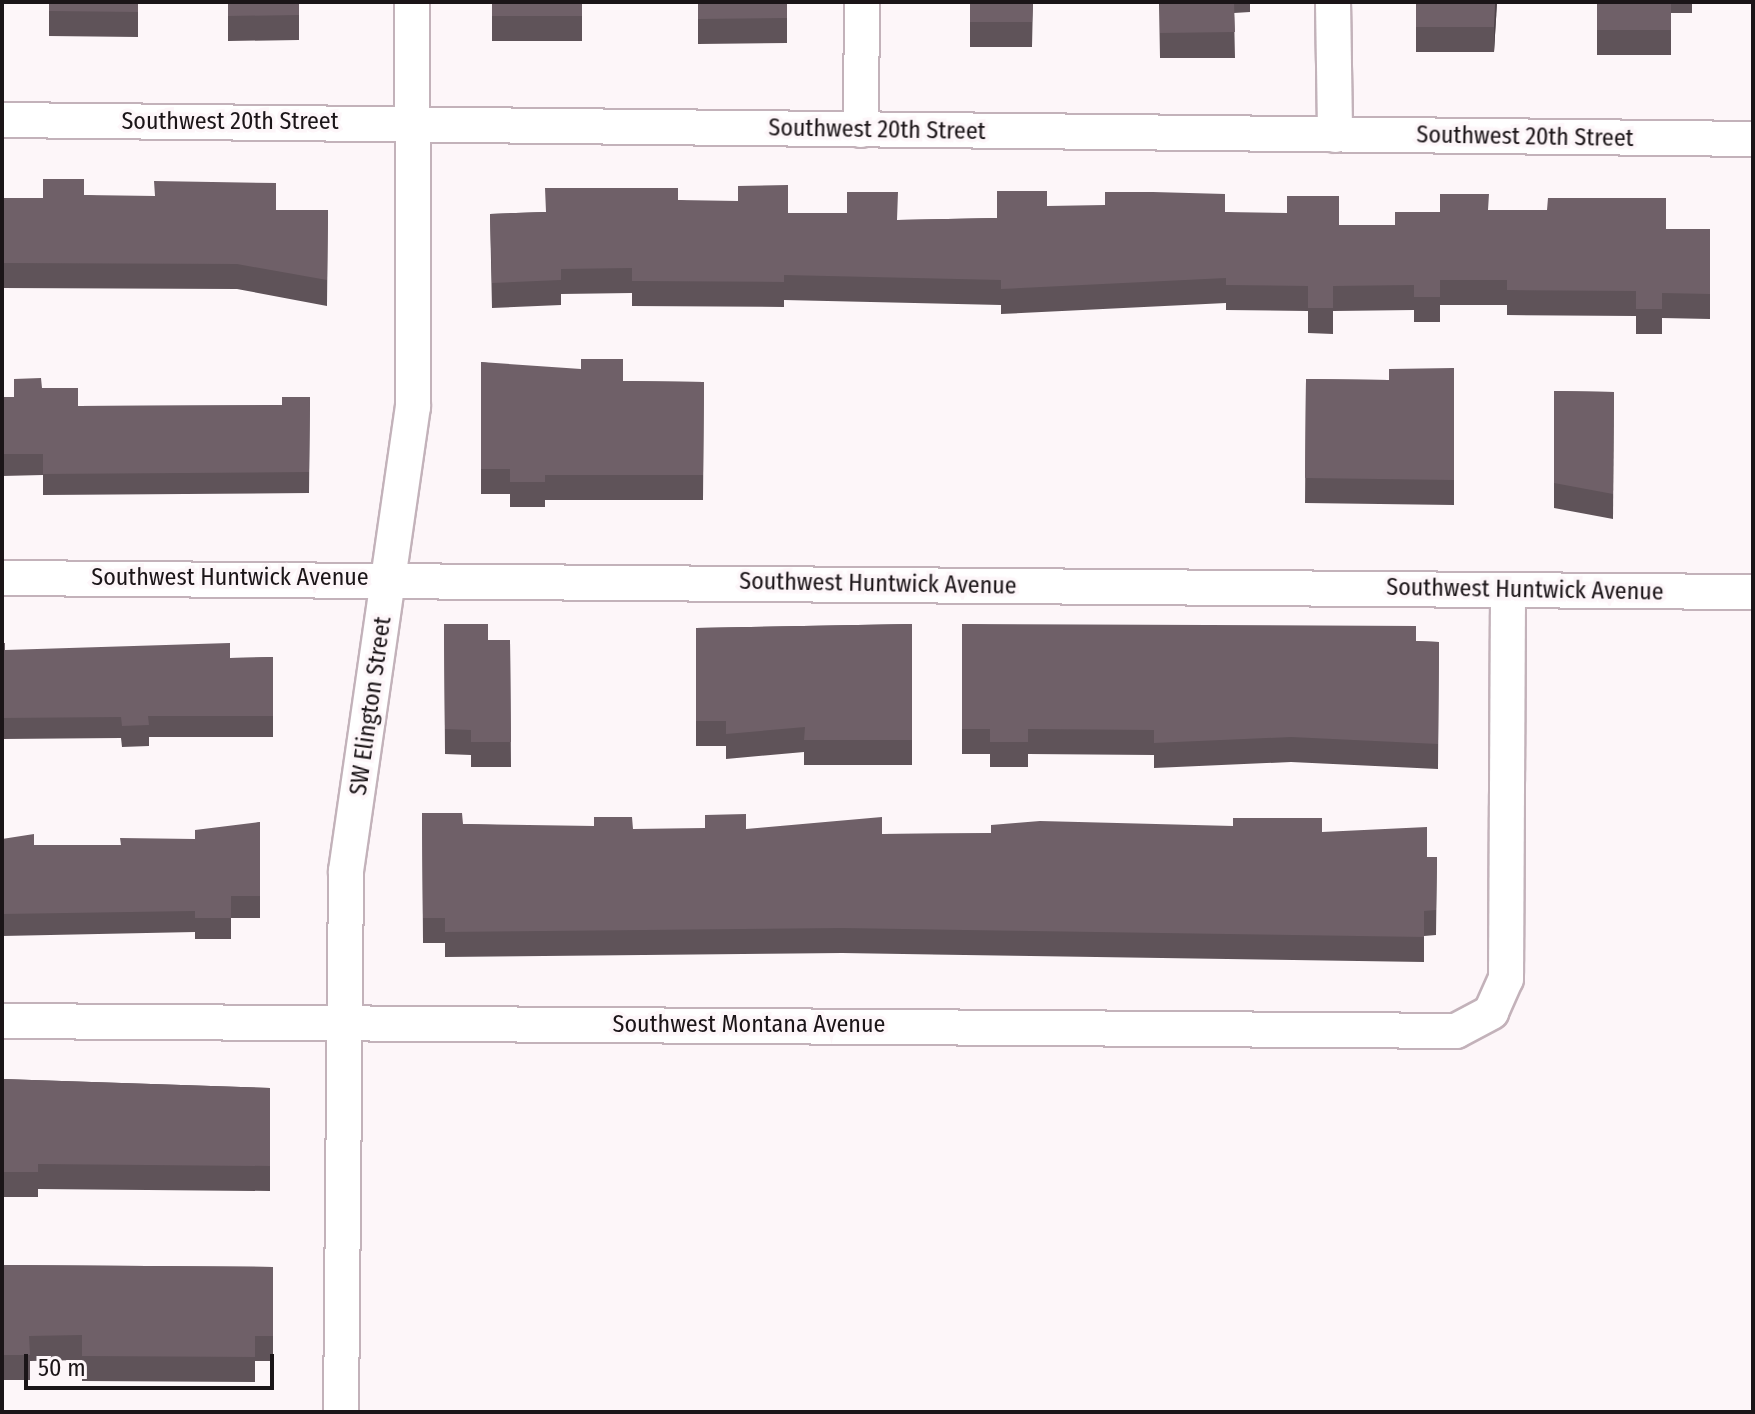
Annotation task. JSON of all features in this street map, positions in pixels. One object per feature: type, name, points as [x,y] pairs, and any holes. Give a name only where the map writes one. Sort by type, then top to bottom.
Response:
[{"type":"street","name":"SW Elington Street","points":[[341,1412],[346,871],[413,407],[412,2]]},
{"type":"street","points":[[861,130],[862,2]]},
{"type":"street","points":[[1333,2],[1335,135]]},
{"type":"street","name":"Southwest 20th Street","points":[[2,120],[1753,139]]},
{"type":"street","name":"Southwest Huntwick Avenue","points":[[2,578],[390,578],[1753,592]]},
{"type":"street","name":"Southwest Montana Avenue","points":[[2,1021],[1456,1031],[1491,1012],[1506,979],[1508,590]]},
{"type":"building","points":[[49,2],[138,2],[138,12],[49,11]]},
{"type":"building","points":[[228,2],[299,2],[299,15],[228,16]]},
{"type":"building","points":[[492,2],[582,2],[582,16],[492,16]]},
{"type":"building","points":[[698,2],[787,2],[787,18],[698,19]]},
{"type":"building","points":[[970,2],[1033,2],[1032,22],[970,22]]},
{"type":"building","points":[[1160,2],[1234,2],[1235,32],[1160,33]]},
{"type":"building","points":[[1416,2],[1495,2],[1494,27],[1416,27]]},
{"type":"building","points":[[1597,2],[1671,2],[1671,30],[1597,30]]},
{"type":"building","points":[[43,179],[84,179],[84,195],[155,196],[154,181],[276,183],[276,210],[328,210],[327,280],[237,264],[2,263],[2,198],[43,198]]},
{"type":"building","points":[[788,185],[788,213],[847,213],[847,192],[898,192],[897,220],[997,218],[997,191],[1047,191],[1047,206],[1105,205],[1105,192],[1225,194],[1225,212],[1287,213],[1287,196],[1339,196],[1339,225],[1395,225],[1395,212],[1440,212],[1440,194],[1489,194],[1488,210],[1547,210],[1548,198],[1666,198],[1666,229],[1710,229],[1710,294],[1662,293],[1662,309],[1636,309],[1636,291],[1507,290],[1507,280],[1440,280],[1440,297],[1414,297],[1414,285],[1333,286],[1333,308],[1308,308],[1308,286],[1226,285],[1226,278],[1001,289],[1001,280],[784,275],[784,282],[632,281],[632,268],[561,269],[561,280],[492,283],[490,214],[546,212],[545,188],[678,188],[678,200],[738,201],[738,186]]},
{"type":"building","points":[[581,359],[623,359],[623,381],[704,382],[703,475],[545,475],[545,482],[510,482],[510,469],[481,469],[481,362],[581,369]]},
{"type":"building","points":[[1454,368],[1454,480],[1305,478],[1306,379],[1389,380],[1389,369]]},
{"type":"building","points":[[41,378],[42,388],[78,388],[78,406],[282,405],[282,397],[310,397],[309,472],[43,474],[43,454],[2,454],[2,397],[14,397],[14,379]]},
{"type":"building","points":[[1554,391],[1614,392],[1613,494],[1554,483]]},
{"type":"building","points":[[444,624],[488,624],[488,640],[510,640],[511,742],[471,742],[471,730],[445,729]]},
{"type":"building","points":[[912,624],[912,740],[804,740],[805,727],[726,734],[726,721],[696,721],[696,628]]},
{"type":"building","points":[[962,624],[1416,626],[1416,641],[1439,642],[1438,744],[1291,737],[1154,743],[1154,730],[1028,729],[1028,742],[990,742],[990,729],[962,729]]},
{"type":"building","points":[[2,643],[5,643],[5,650],[230,643],[230,658],[273,657],[273,716],[148,716],[149,725],[122,726],[121,717],[2,718]]},
{"type":"building","points":[[422,813],[462,813],[463,824],[594,826],[594,817],[632,817],[633,829],[705,828],[705,815],[746,814],[746,829],[882,817],[882,834],[991,833],[991,825],[1040,821],[1233,826],[1233,818],[1322,818],[1322,832],[1427,827],[1427,857],[1437,857],[1436,910],[1424,911],[1424,937],[842,928],[445,932],[445,918],[423,918]]},
{"type":"building","points":[[260,822],[260,896],[231,896],[231,918],[195,918],[195,911],[2,914],[2,839],[34,834],[34,845],[121,845],[120,838],[195,839],[195,830]]},
{"type":"building","points":[[2,1079],[270,1088],[270,1166],[38,1164],[38,1172],[2,1172]]},
{"type":"building","points":[[2,1265],[273,1267],[273,1336],[255,1336],[255,1357],[82,1356],[82,1335],[29,1336],[30,1355],[2,1355]]}]
